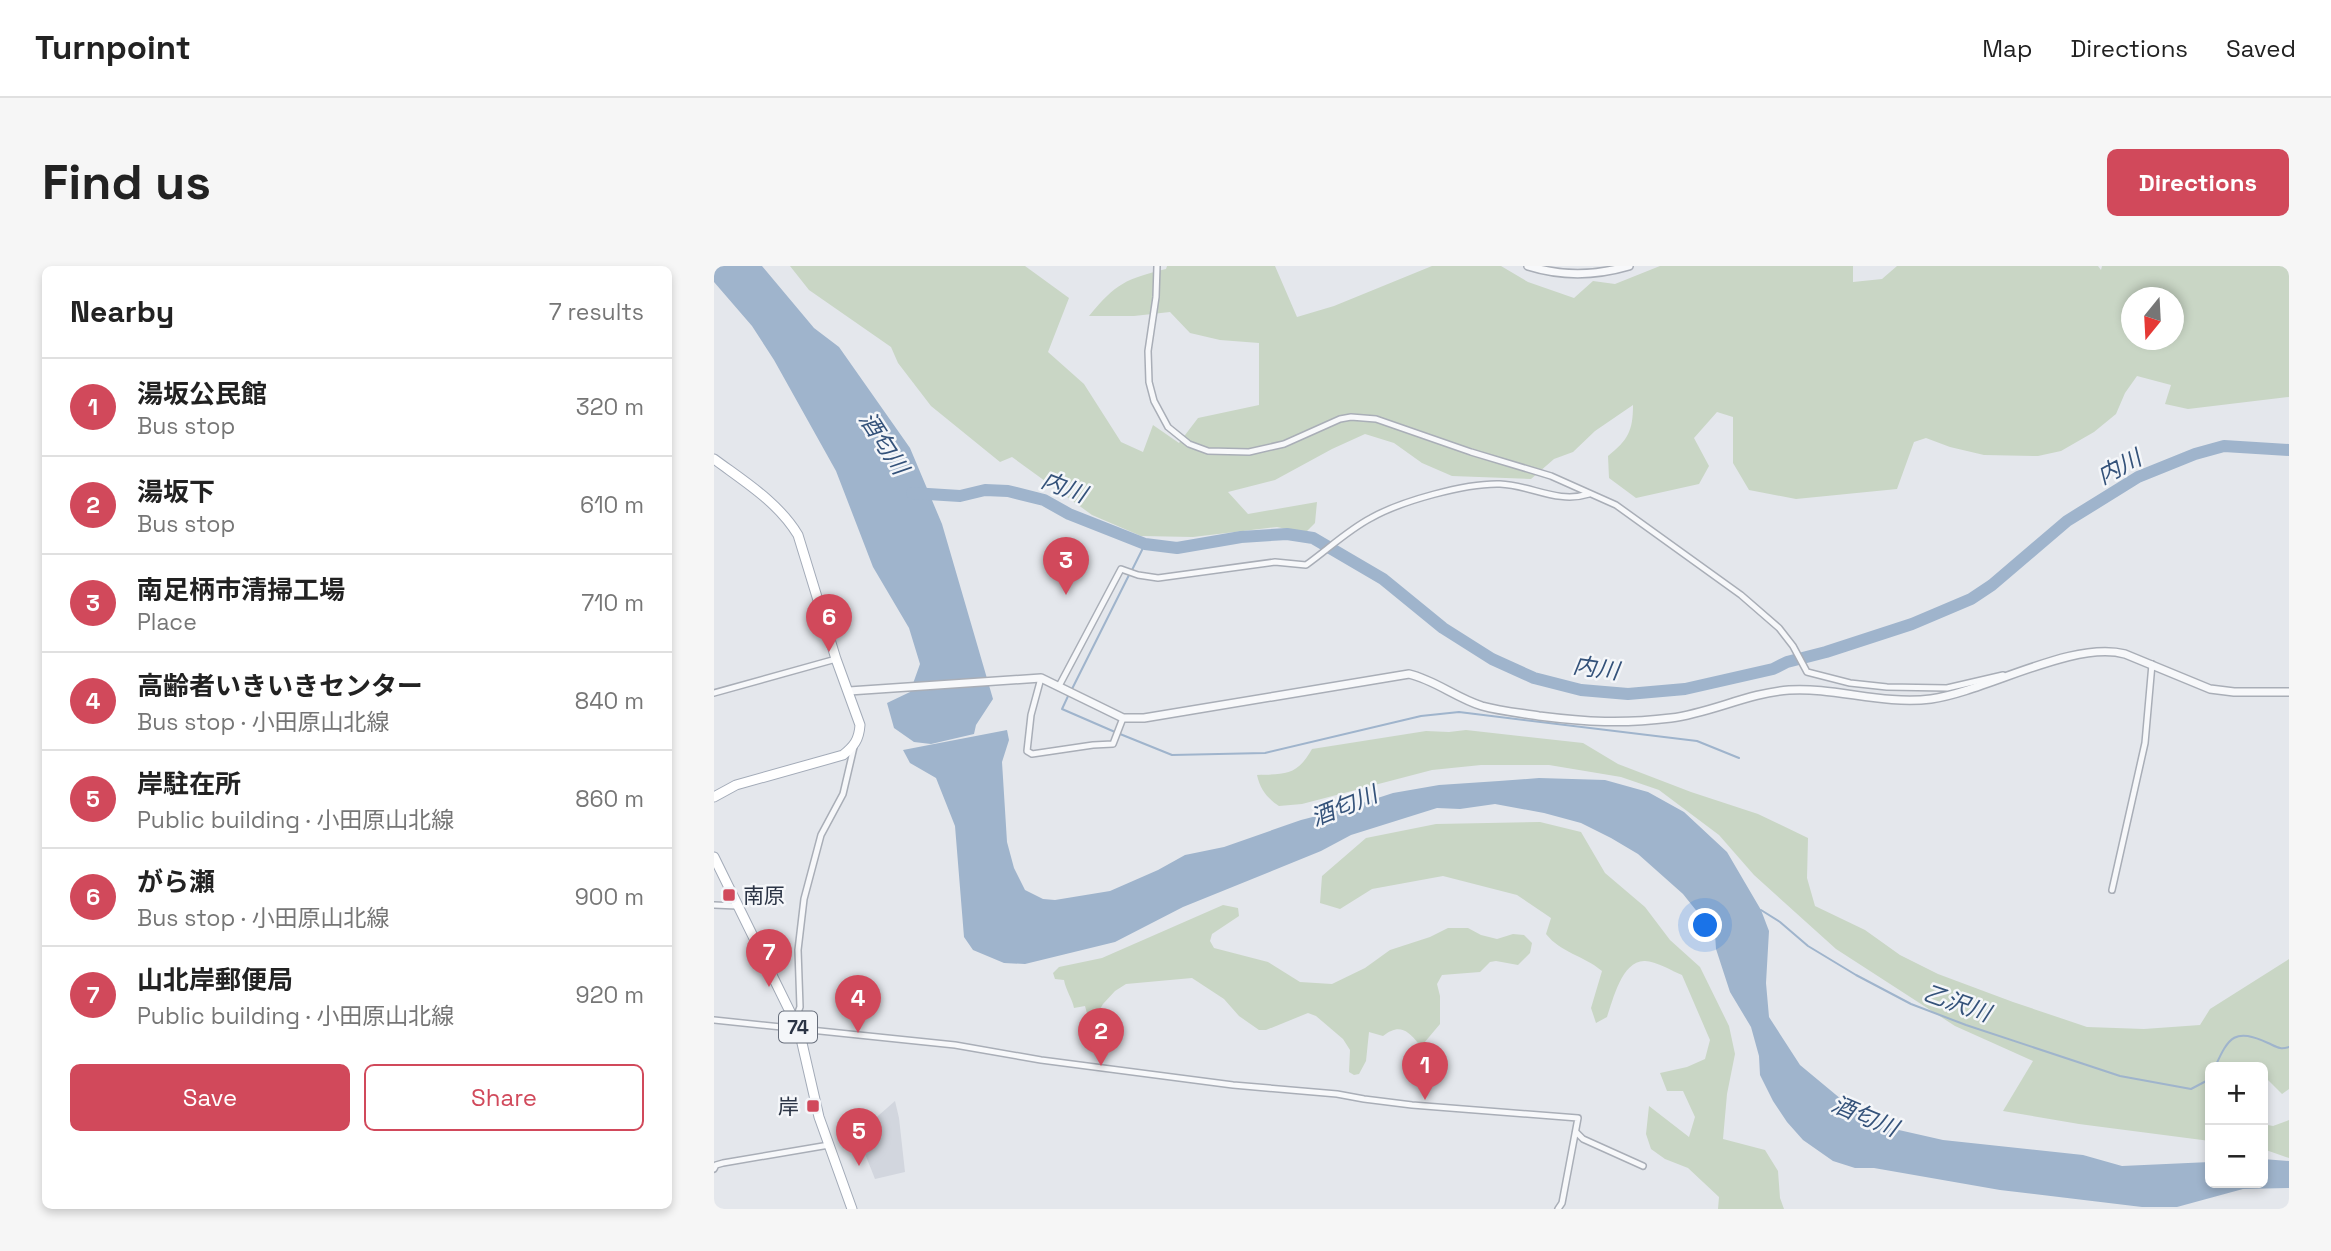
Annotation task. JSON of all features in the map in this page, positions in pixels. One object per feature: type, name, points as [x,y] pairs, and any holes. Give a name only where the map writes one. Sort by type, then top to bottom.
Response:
[{"type":"main road","points":[[714,459],[767,499],[788,520],[798,535],[836,659],[860,725],[855,745],[843,755],[736,785],[714,797]]},
{"type":"main road","name":"74","points":[[714,857],[797,1025],[812,1089],[852,1209]]},
{"type":"street","points":[[1157,266],[1156,297],[1147,351],[1149,382],[1154,401],[1168,427],[1189,444],[1208,451],[1249,452],[1284,444],[1340,419],[1376,419],[1438,442],[1551,476],[1616,505],[1771,619],[1793,646],[1807,672],[1850,684],[1887,687],[1947,688],[1997,676],[2007,677]]},
{"type":"street","points":[[1528,266],[1560,274],[1590,274],[1629,266]]},
{"type":"street","points":[[1059,686],[1121,569],[1158,578],[1275,562],[1306,565],[1371,518],[1462,488],[1500,484],[1555,497],[1589,494]]},
{"type":"street","points":[[849,691],[1041,680],[1076,694],[1122,721],[1398,675],[1422,677],[1480,705],[1597,723],[1674,718],[1716,709],[1762,694],[1789,690],[1901,701],[1928,699],[1954,695],[2098,651],[2112,651],[2152,664],[2210,689],[2289,692]]},
{"type":"street","points":[[714,693],[836,659]]},
{"type":"street","points":[[2112,890],[2145,743],[2152,664]]},
{"type":"street","points":[[1041,680],[1031,715],[1027,751],[1032,754],[1113,744],[1122,721]]},
{"type":"street","points":[[797,1025],[800,1007],[798,950],[804,899],[821,835],[843,794],[855,745]]},
{"type":"street","points":[[714,905],[737,906]]},
{"type":"street","points":[[714,1020],[797,1025],[1233,1085],[1337,1094],[1412,1105],[1578,1118],[1562,1203],[1558,1209]]},
{"type":"street","points":[[1576,1132],[1583,1139],[1643,1166]]},
{"type":"street","points":[[714,1169],[716,1165],[829,1145]]},
{"type":"shaded area","points":[[895,1101],[905,1172],[875,1179],[856,1131],[870,1123]]},
{"type":"green space","points":[[790,266],[1025,266],[1069,298],[1048,352],[1084,384],[1121,442],[1143,452],[1153,425],[1179,443],[1198,418],[1259,405],[1259,343],[1220,340],[1190,333],[1170,312],[1134,316],[1089,316],[1115,289],[1141,276],[1166,269],[1167,266],[1275,266],[1297,317],[1334,306],[1432,266],[1501,266],[1528,282],[1574,298],[1593,281],[1615,284],[1660,266],[1853,266],[1853,282],[1882,279],[1897,266],[2098,266],[2101,270],[2102,266],[2289,266],[2289,397],[2188,409],[2165,404],[2171,385],[2137,376],[2125,393],[2116,414],[2094,432],[2061,451],[2038,456],[1984,455],[1926,438],[1914,442],[1897,489],[1796,499],[1749,490],[1733,463],[1733,417],[1717,412],[1694,438],[1709,466],[1699,484],[1636,498],[1609,478],[1608,456],[1628,434],[1633,405],[1595,431],[1573,452],[1554,459],[1531,479],[1452,476],[1422,463],[1394,443],[1365,434],[1275,480],[1228,492],[1248,514],[1317,502],[1315,523],[1305,533],[1277,527],[1193,537],[1141,536],[1092,515],[1012,457],[1000,462],[931,406],[898,363],[891,347],[809,290]]},
{"type":"green space","points":[[1466,730],[1583,743],[1618,764],[1758,814],[1808,838],[1807,878],[1815,906],[1865,930],[1900,955],[1938,974],[2087,1027],[2144,1029],[2200,1025],[2210,1009],[2289,959],[2289,1089],[2282,1094],[2268,1080],[2268,1062],[2205,1062],[2205,1140],[2003,1111],[2033,1061],[1955,1026],[1836,949],[1754,875],[1719,835],[1659,790],[1621,777],[1549,765],[1481,765],[1432,770],[1302,804],[1279,806],[1265,793],[1257,775],[1289,772],[1301,764],[1312,749],[1426,731]]},
{"type":"green space","points":[[1540,822],[1581,832],[1605,873],[1645,907],[1670,940],[1700,967],[1729,1026],[1735,1054],[1727,1094],[1723,1139],[1765,1150],[1778,1171],[1780,1198],[1784,1209],[1718,1209],[1719,1197],[1688,1168],[1665,1159],[1651,1149],[1646,1134],[1649,1106],[1689,1137],[1695,1117],[1683,1091],[1667,1091],[1660,1073],[1687,1067],[1705,1059],[1710,1040],[1682,975],[1654,963],[1637,962],[1624,974],[1607,1017],[1596,1023],[1591,1008],[1602,971],[1552,940],[1546,934],[1551,918],[1517,895],[1443,876],[1372,889],[1340,909],[1320,903],[1322,876],[1366,838],[1436,824]]},
{"type":"green space","points":[[1223,905],[1238,908],[1239,916],[1212,934],[1210,941],[1214,948],[1268,962],[1300,982],[1332,984],[1365,968],[1390,950],[1448,928],[1468,928],[1497,939],[1513,934],[1524,935],[1532,943],[1530,953],[1518,965],[1496,961],[1490,962],[1480,972],[1442,975],[1437,984],[1440,1024],[1424,1043],[1418,1043],[1410,1034],[1398,1029],[1383,1036],[1369,1032],[1366,1061],[1359,1074],[1354,1075],[1349,1072],[1350,1050],[1343,1039],[1316,1016],[1308,1013],[1266,1030],[1259,1030],[1239,1016],[1224,999],[1192,978],[1126,984],[1103,1004],[1093,1021],[1089,1021],[1085,1006],[1074,1008],[1064,980],[1055,979],[1053,973],[1059,967],[1102,958]]},
{"type":"green space","points":[[2289,1120],[2289,1158],[2268,1151],[2268,1125],[2273,1126]]},
{"type":"water","name":"酒匂川","points":[[714,266],[762,266],[814,328],[839,347],[910,448],[942,524],[993,699],[976,725],[974,734],[931,744],[914,742],[894,728],[887,703],[910,692],[920,664],[909,628],[873,567],[836,471],[774,360],[752,326],[714,282]]},
{"type":"water","name":"酒匂川","points":[[1007,730],[1009,740],[1002,762],[1007,842],[1014,868],[1025,890],[1043,899],[1055,900],[1110,891],[1185,855],[1224,847],[1301,820],[1393,793],[1439,785],[1539,778],[1605,780],[1648,792],[1684,812],[1727,852],[1761,910],[1769,931],[1766,983],[1769,1017],[1800,1065],[1853,1109],[1883,1122],[1890,1128],[1943,1140],[2083,1155],[2122,1166],[2205,1162],[2205,1188],[2268,1188],[2268,1159],[2289,1161],[2289,1188],[2243,1189],[2177,1207],[2142,1207],[2000,1190],[1874,1168],[1855,1168],[1833,1161],[1803,1140],[1773,1101],[1760,1075],[1759,1056],[1751,1027],[1730,992],[1716,949],[1715,934],[1683,894],[1638,854],[1581,823],[1495,804],[1460,809],[1437,808],[1351,835],[1321,851],[1183,907],[1115,942],[1025,964],[1004,963],[973,950],[964,937],[955,826],[936,778],[910,763],[903,750]]},
{"type":"waterway","name":"内川","points":[[912,493],[960,496],[985,490],[1008,491],[1044,500],[1069,514],[1145,544],[1177,548],[1241,537],[1287,534],[1313,538],[1383,579],[1443,628],[1492,659],[1534,678],[1581,690],[1628,694],[1685,689],[1773,669],[1787,662],[1912,624],[1971,599],[1992,585],[2067,521],[2138,477],[2195,454],[2224,446],[2289,450]]},
{"type":"waterway","points":[[1132,570],[1145,544]]},
{"type":"waterway","points":[[1072,689],[1129,575]]},
{"type":"waterway","points":[[1069,694],[1062,709],[1115,732]]},
{"type":"waterway","points":[[1120,734],[1172,755],[1265,753],[1421,716],[1459,712],[1697,741],[1739,758]]},
{"type":"waterway","name":"乙沢川","points":[[1761,910],[1808,946],[1911,1004],[2120,1076],[2191,1089],[2205,1082]]},
{"type":"waterway","name":"乙沢川","points":[[2218,1062],[2229,1042],[2240,1036],[2257,1038],[2278,1048],[2289,1047]]},
{"type":"place","name":"南足柄市清掃工場","points":[[1066,595]]},
{"type":"place","name":"がら瀬","points":[[829,652]]},
{"type":"place","name":"南原","points":[[729,895]]},
{"type":"place","name":"山北岸郵便局","points":[[769,987]]},
{"type":"place","name":"高齢者いきいきセンター","points":[[858,1033]]},
{"type":"place","name":"湯坂下","points":[[1101,1066]]},
{"type":"place","name":"湯坂公民館","points":[[1425,1100]]},
{"type":"place","name":"岸","points":[[813,1106]]},
{"type":"place","name":"岸駐在所","points":[[859,1166]]}]
